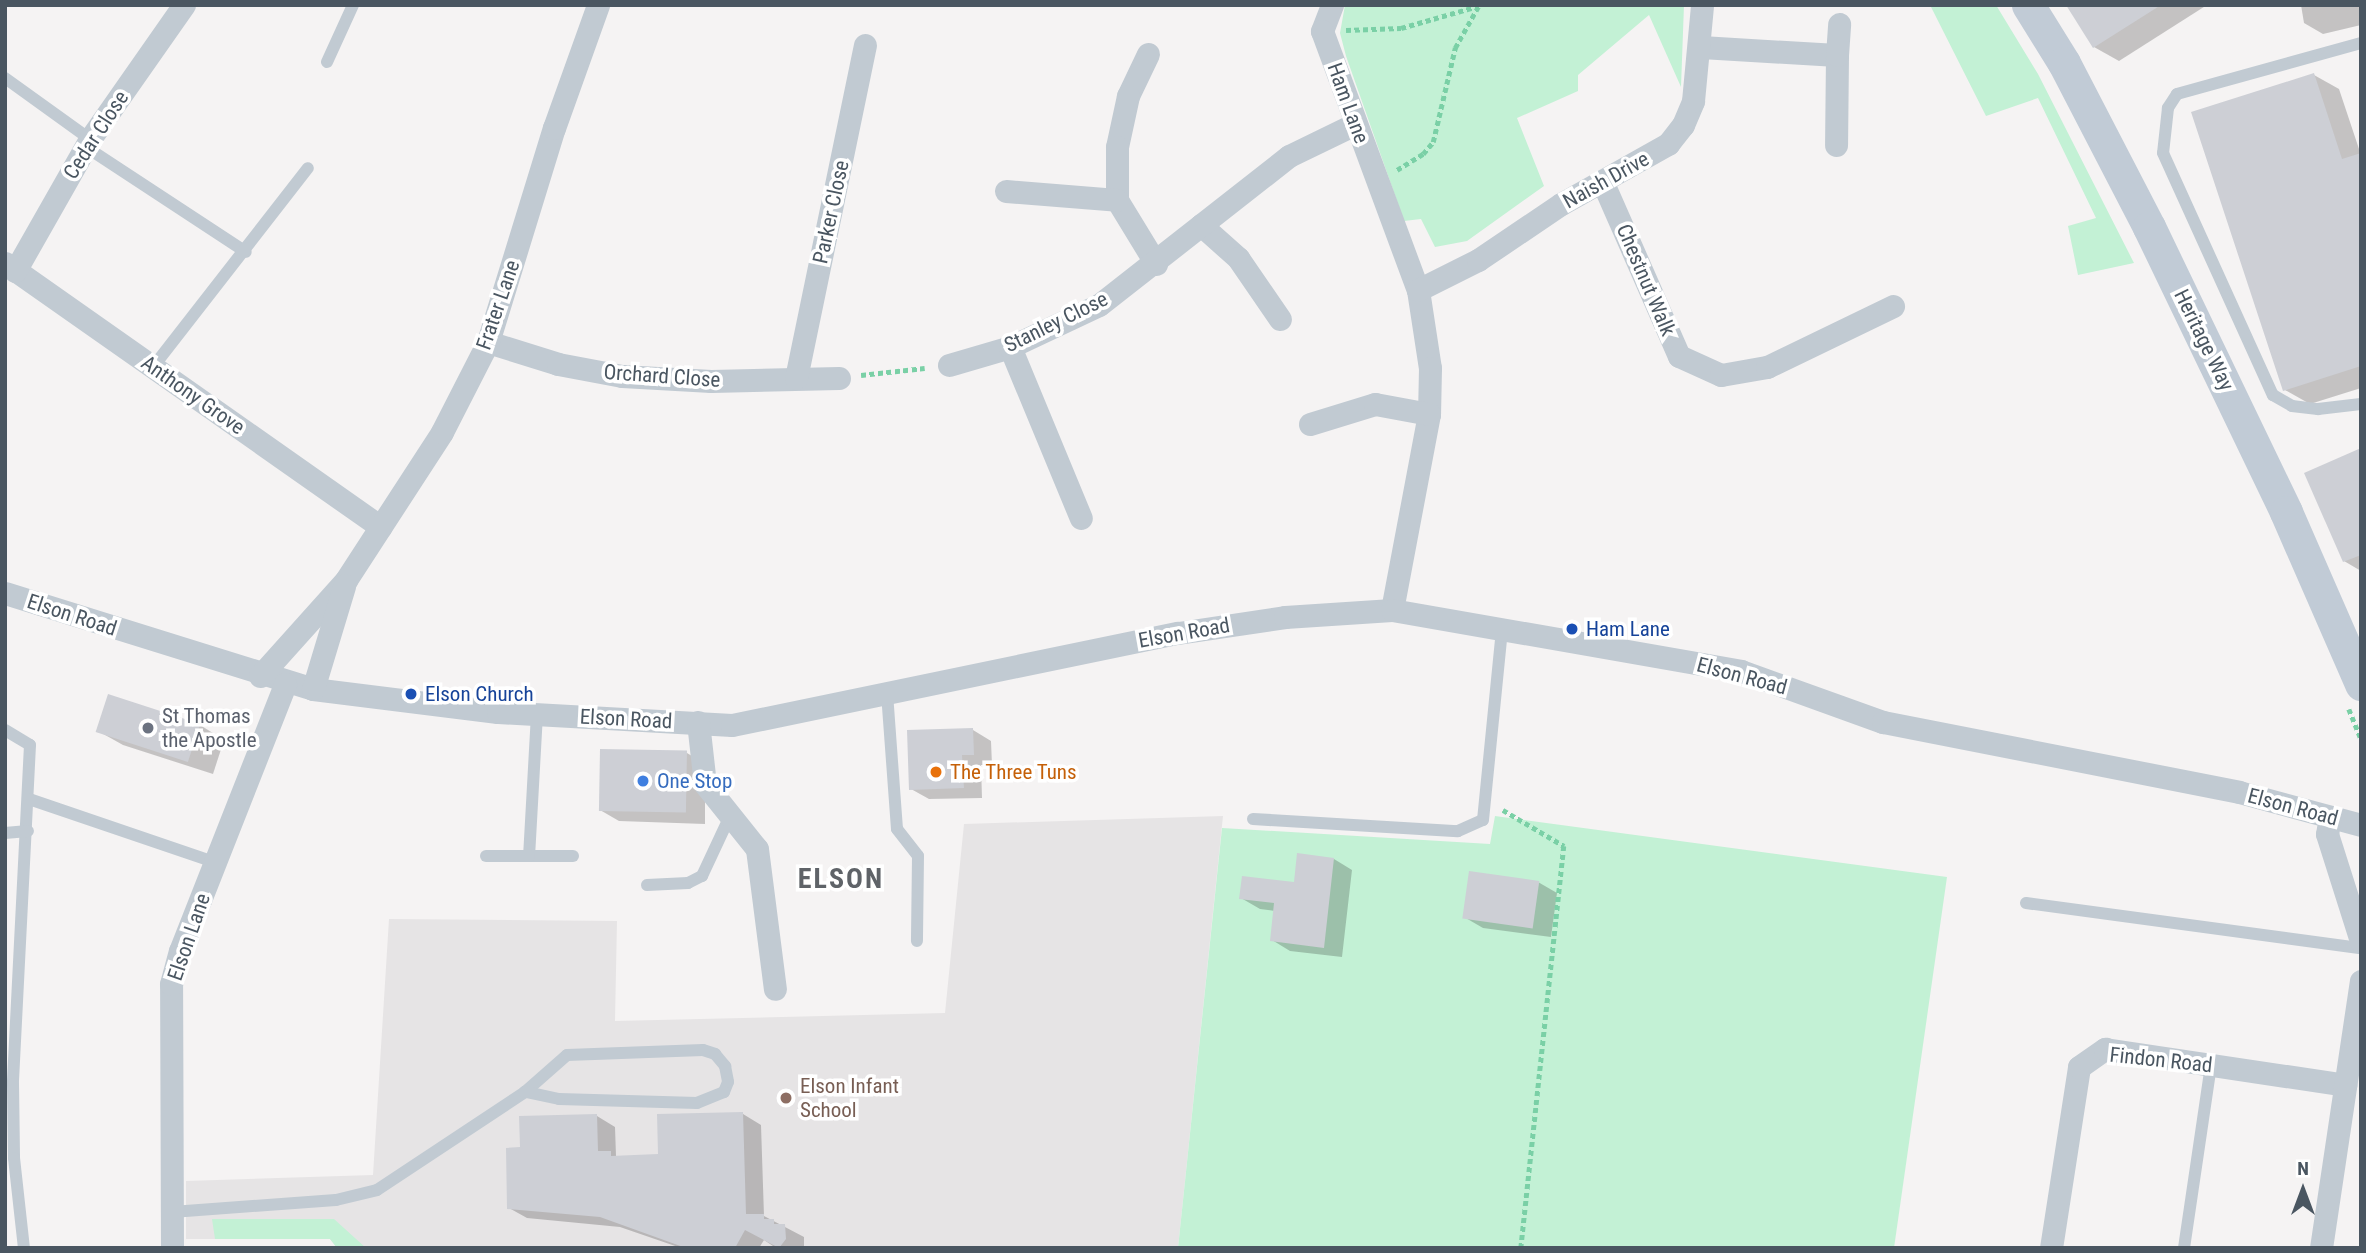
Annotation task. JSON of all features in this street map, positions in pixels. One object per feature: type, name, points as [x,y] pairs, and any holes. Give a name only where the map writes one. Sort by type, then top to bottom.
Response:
[{"type":"street","name":"Cedar Close","points":[[9,273],[88,143],[184,5]]},
{"type":"street","name":"Frater Lane","points":[[260,676],[346,580],[442,432],[488,342],[598,5]]},
{"type":"street","points":[[1322,31],[1332,5]]},
{"type":"street","name":"Naish Drive","points":[[1418,290],[1467,266],[1554,208],[1657,152],[1677,135],[1693,101],[1701,47],[1702,5]]},
{"type":"street","name":"Heritage Way","points":[[2028,5],[2064,63],[2149,227],[2286,512],[2361,684]]},
{"type":"street","points":[[1836,145],[1839,24]]},
{"type":"street","name":"Ham Lane","points":[[1322,31],[1418,290],[1430,368],[1429,414],[1392,610]]},
{"type":"street","name":"Parker Close","points":[[796,378],[866,45]]},
{"type":"street","points":[[1701,47],[1837,55]]},
{"type":"street","points":[[1148,54],[1128,96],[1117,147],[1117,200],[1156,264]]},
{"type":"street","name":"Stanley Close","points":[[949,365],[1010,346],[1099,305],[1156,264],[1289,156],[1355,124]]},
{"type":"street","name":"Chestnut Walk","points":[[1603,183],[1679,356],[1721,375],[1767,367],[1894,306]]},
{"type":"street","points":[[1006,191],[1117,200]]},
{"type":"street","points":[[1201,225],[1238,258],[1280,319]]},
{"type":"street","name":"Anthony Grove","points":[[9,273],[153,368],[381,527]]},
{"type":"street","name":"Orchard Close","points":[[488,342],[558,364],[622,376],[711,381],[839,378]]},
{"type":"street","points":[[1010,346],[1081,518]]},
{"type":"street","points":[[1310,424],[1375,404],[1429,414]]},
{"type":"street","name":"Frater Lane","points":[[313,689],[346,580]]},
{"type":"street","name":"Elson Road","points":[[5,593],[285,684],[537,714],[732,725],[1178,633],[1285,617],[1392,610],[1741,671],[1883,722],[2239,792],[2361,825]]},
{"type":"street","name":"Elson Lane","points":[[172,1248],[171,984],[285,684]]},
{"type":"street","points":[[698,722],[705,784],[757,849],[775,989]]},
{"type":"street","points":[[2330,817],[2327,834],[2361,941]]},
{"type":"street","points":[[2321,1248],[2361,981]]},
{"type":"street","name":"Findon Road","points":[[2051,1248],[2079,1067],[2105,1049],[2345,1085]]},
{"type":"lane","points":[[327,62],[353,5]]},
{"type":"lane","points":[[2361,43],[2177,94],[2168,108],[2163,153],[2273,395],[2305,408],[2361,404]]},
{"type":"lane","points":[[5,78],[88,143],[246,252]]},
{"type":"lane","points":[[153,368],[246,252],[308,168]]},
{"type":"lane","points":[[1253,819],[1458,831],[1483,821],[1502,630]]},
{"type":"lane","points":[[887,693],[897,829],[918,856],[917,941]]},
{"type":"lane","points":[[529,856],[537,714]]},
{"type":"lane","points":[[5,730],[30,746],[28,831],[13,1084],[13,1158],[24,1248]]},
{"type":"lane","points":[[29,799],[217,863]]},
{"type":"lane","points":[[647,885],[688,883],[702,876],[730,816]]},
{"type":"lane","points":[[5,833],[28,831]]},
{"type":"lane","points":[[486,856],[573,856]]},
{"type":"lane","points":[[2025,903],[2361,948]]},
{"type":"lane","points":[[172,1212],[336,1200],[377,1190],[525,1092],[567,1055],[703,1050],[715,1054],[725,1066],[728,1082],[724,1092],[697,1103],[559,1099],[525,1092]]},
{"type":"lane","points":[[2184,1248],[2211,1065]]},
{"type":"path","points":[[1322,31],[1401,28],[1479,6]]},
{"type":"path","points":[[1376,178],[1401,169],[1433,142],[1455,48],[1479,6]]},
{"type":"path","points":[[839,378],[949,365]]},
{"type":"path","points":[[1486,800],[1564,846],[1521,1248]]},
{"type":"path","points":[[244,1248],[327,1248]]},
{"type":"shaded area","name":"Elson Infant School","points":[[1223,816],[1178,1248],[337,1248],[330,1239],[186,1239],[186,1181],[373,1175],[389,919],[617,921],[615,1021],[945,1013],[964,824]]},
{"type":"green space","points":[[1345,5],[1684,5],[1681,87],[1649,15],[1578,75],[1578,91],[1517,118],[1544,186],[1467,241],[1435,247],[1421,219],[1404,221],[1346,56],[1340,33]]},
{"type":"green space","points":[[1930,5],[1996,5],[2038,74],[2134,263],[2078,275],[2068,226],[2096,218],[2038,98],[1986,116]]},
{"type":"green space","points":[[1495,816],[1947,877],[1894,1248],[1178,1248],[1222,828],[1490,844]]},
{"type":"green space","points":[[212,1219],[334,1219],[366,1248],[337,1248],[330,1239],[215,1239]]},
{"type":"building","points":[[2066,5],[2161,5],[2093,48]]},
{"type":"building","points":[[2314,73],[2342,159],[2361,153],[2361,366],[2283,391],[2191,112]]},
{"type":"building","points":[[2361,448],[2361,555],[2343,562],[2304,473]]},
{"type":"building","name":"St Thomas the Apostle","points":[[108,694],[200,724],[188,762],[96,732]]},
{"type":"building","name":"The Three Tuns","points":[[973,728],[974,755],[962,755],[964,788],[909,790],[907,730]]},
{"type":"building","name":"One Stop","points":[[600,749],[687,751],[686,813],[599,811]]},
{"type":"building","points":[[1297,853],[1334,858],[1324,948],[1270,941],[1274,903],[1239,899],[1242,876],[1294,882]]},
{"type":"building","points":[[1469,871],[1539,881],[1533,928],[1462,919]]},
{"type":"building","points":[[743,1112],[746,1214],[764,1214],[764,1219],[774,1219],[774,1224],[785,1224],[786,1239],[779,1248],[745,1230],[735,1248],[686,1248],[600,1217],[507,1209],[506,1148],[520,1147],[519,1116],[597,1114],[598,1151],[611,1151],[611,1156],[658,1154],[657,1114]]},
{"type":"place","name":"Ham Lane","points":[[1572,629]]},
{"type":"place","name":"Elson Church","points":[[411,694]]},
{"type":"place","name":"St Thomas the Apostle","points":[[148,728]]},
{"type":"place","name":"The Three Tuns","points":[[936,772]]},
{"type":"place","name":"One Stop","points":[[643,781]]},
{"type":"place","name":"Elson Infant School","points":[[786,1098]]},
{"type":"district","name":"ELSON","points":[[841,879]]}]
